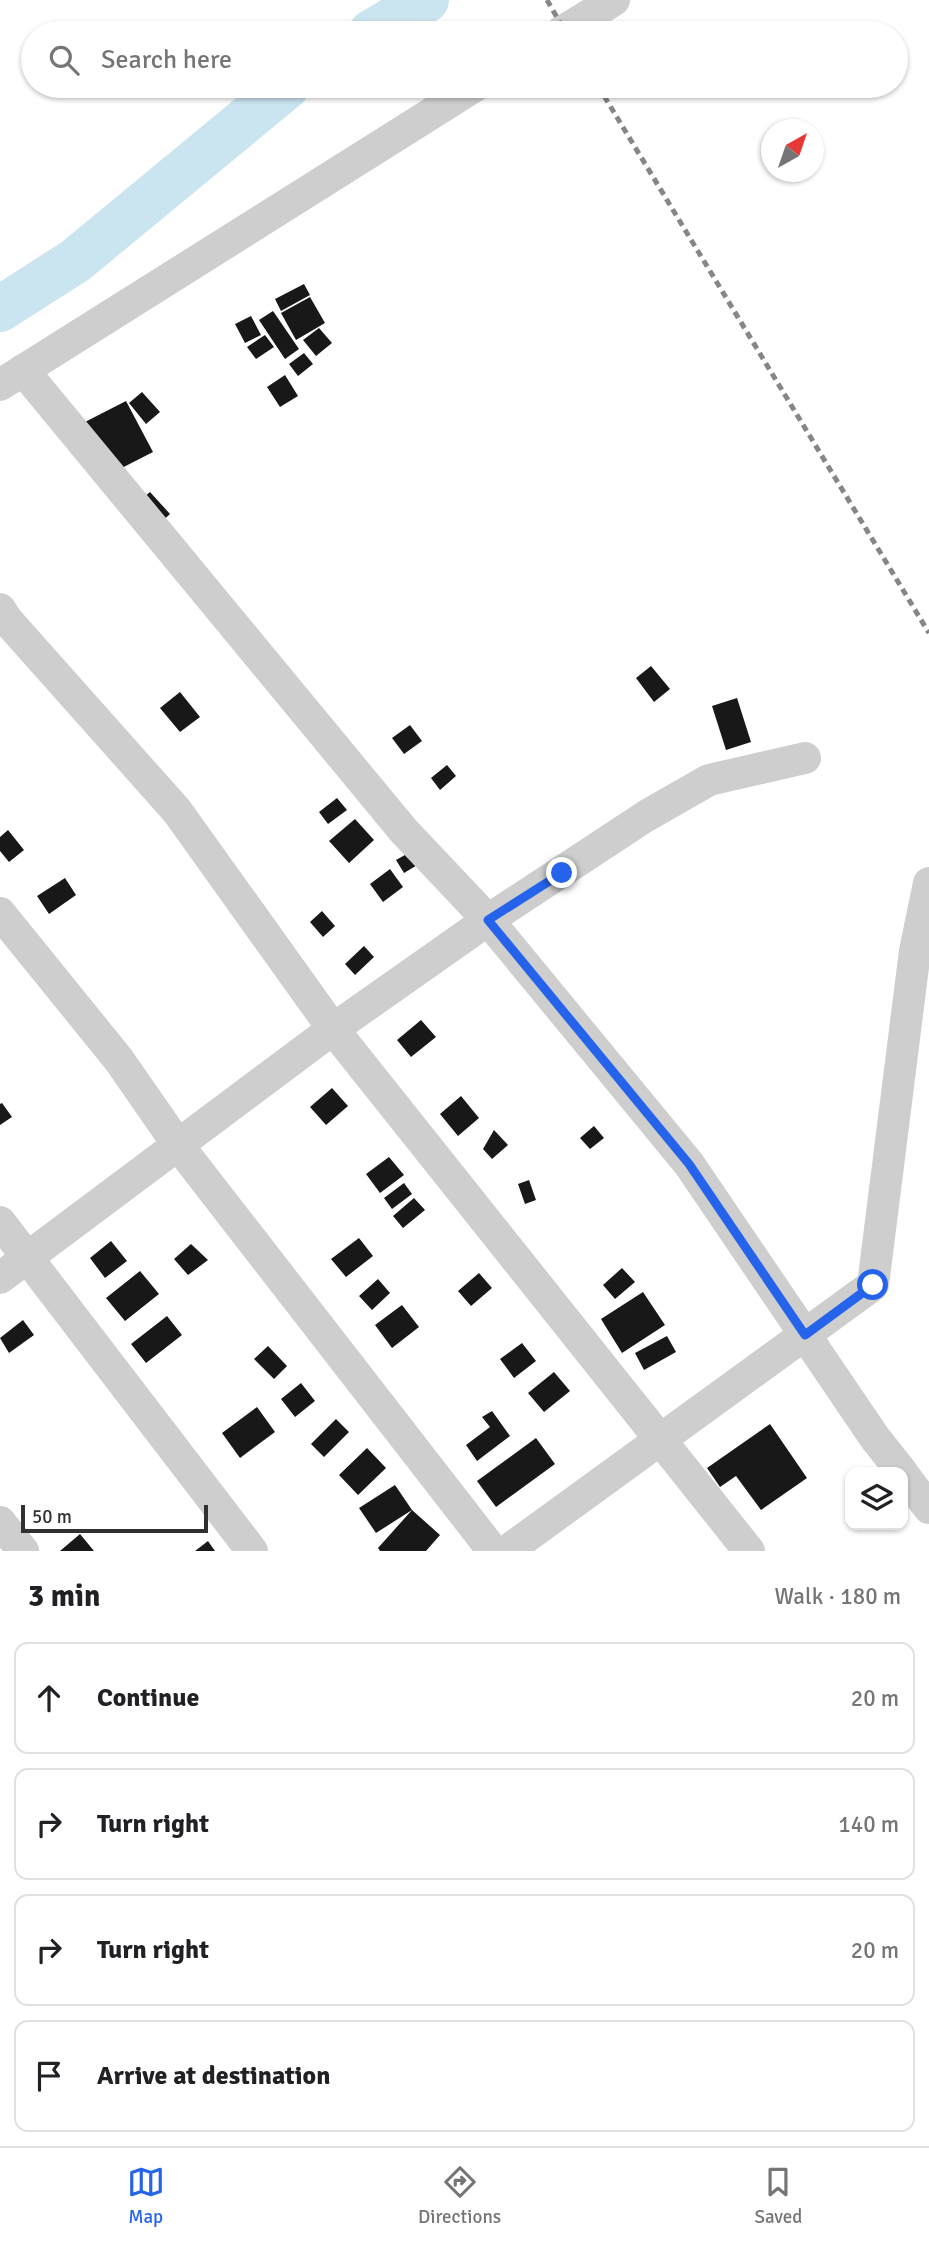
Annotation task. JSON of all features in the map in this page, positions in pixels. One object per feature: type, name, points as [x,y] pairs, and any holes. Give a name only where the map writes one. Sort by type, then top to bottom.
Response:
[{"type":"street","points":[[580,21],[614,0]]},
{"type":"street","points":[[456,98],[11,378],[403,830],[488,920],[689,1164],[897,1467]]},
{"type":"street","points":[[0,609],[177,811],[333,1029],[749,1551]]},
{"type":"street","points":[[0,1278],[333,1029],[488,920],[646,816],[709,780],[805,758]]},
{"type":"street","points":[[507,1551],[873,1285],[915,951],[929,883]]},
{"type":"street","points":[[0,913],[119,1060],[178,1145],[493,1551]]},
{"type":"street","points":[[0,1222],[252,1551]]},
{"type":"street","points":[[908,1481],[929,1508]]},
{"type":"street","points":[[0,1522],[23,1551]]},
{"type":"building","points":[[304,284],[310,295],[281,311],[275,299]]},
{"type":"building","points":[[310,297],[325,323],[296,340],[281,313]]},
{"type":"building","points":[[273,311],[299,349],[285,359],[259,320]]},
{"type":"building","points":[[251,316],[261,335],[245,343],[235,324]]},
{"type":"building","points":[[319,328],[332,343],[316,356],[303,340]]},
{"type":"building","points":[[265,335],[274,347],[256,359],[247,347]]},
{"type":"building","points":[[304,353],[313,364],[298,376],[289,364]]},
{"type":"building","points":[[285,375],[298,396],[280,407],[267,387]]},
{"type":"building","points":[[142,392],[160,412],[146,424],[129,403]]},
{"type":"building","points":[[126,401],[153,452],[112,473],[85,422]]},
{"type":"building","points":[[150,492],[170,514],[158,525],[138,502]]},
{"type":"building","points":[[651,666],[670,689],[654,702],[636,678]]},
{"type":"building","points":[[180,692],[200,717],[180,732],[160,708]]},
{"type":"building","points":[[737,698],[751,742],[726,750],[712,706]]},
{"type":"building","points":[[410,725],[422,741],[404,754],[392,738]]},
{"type":"building","points":[[447,765],[456,776],[440,790],[431,778]]},
{"type":"building","points":[[337,798],[347,810],[328,824],[319,812]]},
{"type":"building","points":[[355,819],[374,840],[349,863],[329,841]]},
{"type":"building","points":[[8,830],[24,850],[9,862],[0,851],[0,837]]},
{"type":"building","points":[[412,851],[419,864],[404,873],[396,860]]},
{"type":"building","points":[[390,869],[403,887],[383,902],[370,884]]},
{"type":"building","points":[[65,878],[76,895],[49,914],[37,896]]},
{"type":"building","points":[[322,911],[335,926],[323,937],[310,922]]},
{"type":"building","points":[[364,946],[374,957],[355,975],[345,964]]},
{"type":"building","points":[[421,1020],[436,1037],[411,1057],[397,1040]]},
{"type":"building","points":[[332,1088],[348,1106],[326,1125],[310,1107]]},
{"type":"building","points":[[461,1096],[479,1118],[458,1136],[440,1114]]},
{"type":"building","points":[[2,1103],[12,1117],[0,1125],[0,1104]]},
{"type":"building","points":[[594,1126],[604,1138],[590,1149],[580,1138]]},
{"type":"building","points":[[494,1130],[508,1145],[492,1159],[483,1149]]},
{"type":"building","points":[[389,1157],[404,1175],[380,1193],[366,1174]]},
{"type":"building","points":[[529,1180],[536,1200],[525,1204],[518,1184]]},
{"type":"building","points":[[404,1183],[412,1194],[392,1209],[384,1198]]},
{"type":"building","points":[[414,1198],[425,1210],[403,1228],[393,1216]]},
{"type":"building","points":[[359,1238],[373,1256],[346,1277],[331,1259]]},
{"type":"building","points":[[111,1241],[127,1261],[105,1278],[90,1258]]},
{"type":"building","points":[[191,1244],[208,1260],[188,1275],[174,1259]]},
{"type":"building","points":[[622,1268],[635,1282],[615,1299],[603,1285]]},
{"type":"building","points":[[140,1271],[159,1294],[125,1321],[106,1298]]},
{"type":"building","points":[[479,1273],[492,1288],[471,1306],[458,1291]]},
{"type":"building","points":[[378,1279],[390,1293],[372,1310],[359,1296]]},
{"type":"building","points":[[643,1292],[665,1325],[622,1353],[601,1319]]},
{"type":"building","points":[[402,1305],[419,1327],[392,1348],[375,1325]]},
{"type":"building","points":[[167,1316],[182,1335],[146,1363],[131,1344]]},
{"type":"building","points":[[23,1320],[34,1335],[9,1353],[0,1338]]},
{"type":"building","points":[[667,1336],[676,1352],[644,1370],[635,1353]]},
{"type":"building","points":[[522,1343],[536,1361],[514,1378],[500,1359]]},
{"type":"building","points":[[268,1346],[287,1366],[274,1379],[254,1359]]},
{"type":"building","points":[[554,1372],[570,1391],[544,1412],[528,1393]]},
{"type":"building","points":[[301,1383],[315,1401],[295,1417],[281,1399]]},
{"type":"building","points":[[257,1407],[275,1432],[240,1458],[222,1433]]},
{"type":"building","points":[[492,1411],[510,1436],[477,1461],[466,1445],[490,1427],[482,1417]]},
{"type":"building","points":[[336,1419],[349,1432],[324,1457],[311,1444]]},
{"type":"building","points":[[770,1424],[807,1478],[761,1510],[736,1476],[720,1487],[707,1468]]},
{"type":"building","points":[[536,1438],[555,1464],[496,1507],[477,1481]]},
{"type":"building","points":[[367,1448],[386,1468],[358,1495],[339,1475]]},
{"type":"building","points":[[395,1485],[412,1510],[376,1533],[359,1508]]},
{"type":"building","points":[[412,1510],[440,1535],[426,1551],[380,1551],[378,1548]]},
{"type":"building","points":[[80,1534],[94,1551],[60,1551]]},
{"type":"building","points":[[208,1541],[215,1551],[195,1551]]},
{"type":"waterway","points":[[391,21],[426,0]]},
{"type":"waterway","points":[[0,309],[75,261],[272,98]]},
{"type":"railway","points":[[547,0],[559,21]]},
{"type":"railway","points":[[605,98],[929,633]]},
{"type":"route","points":[[562,873],[488,920],[689,1164],[805,1335],[873,1285]]}]
